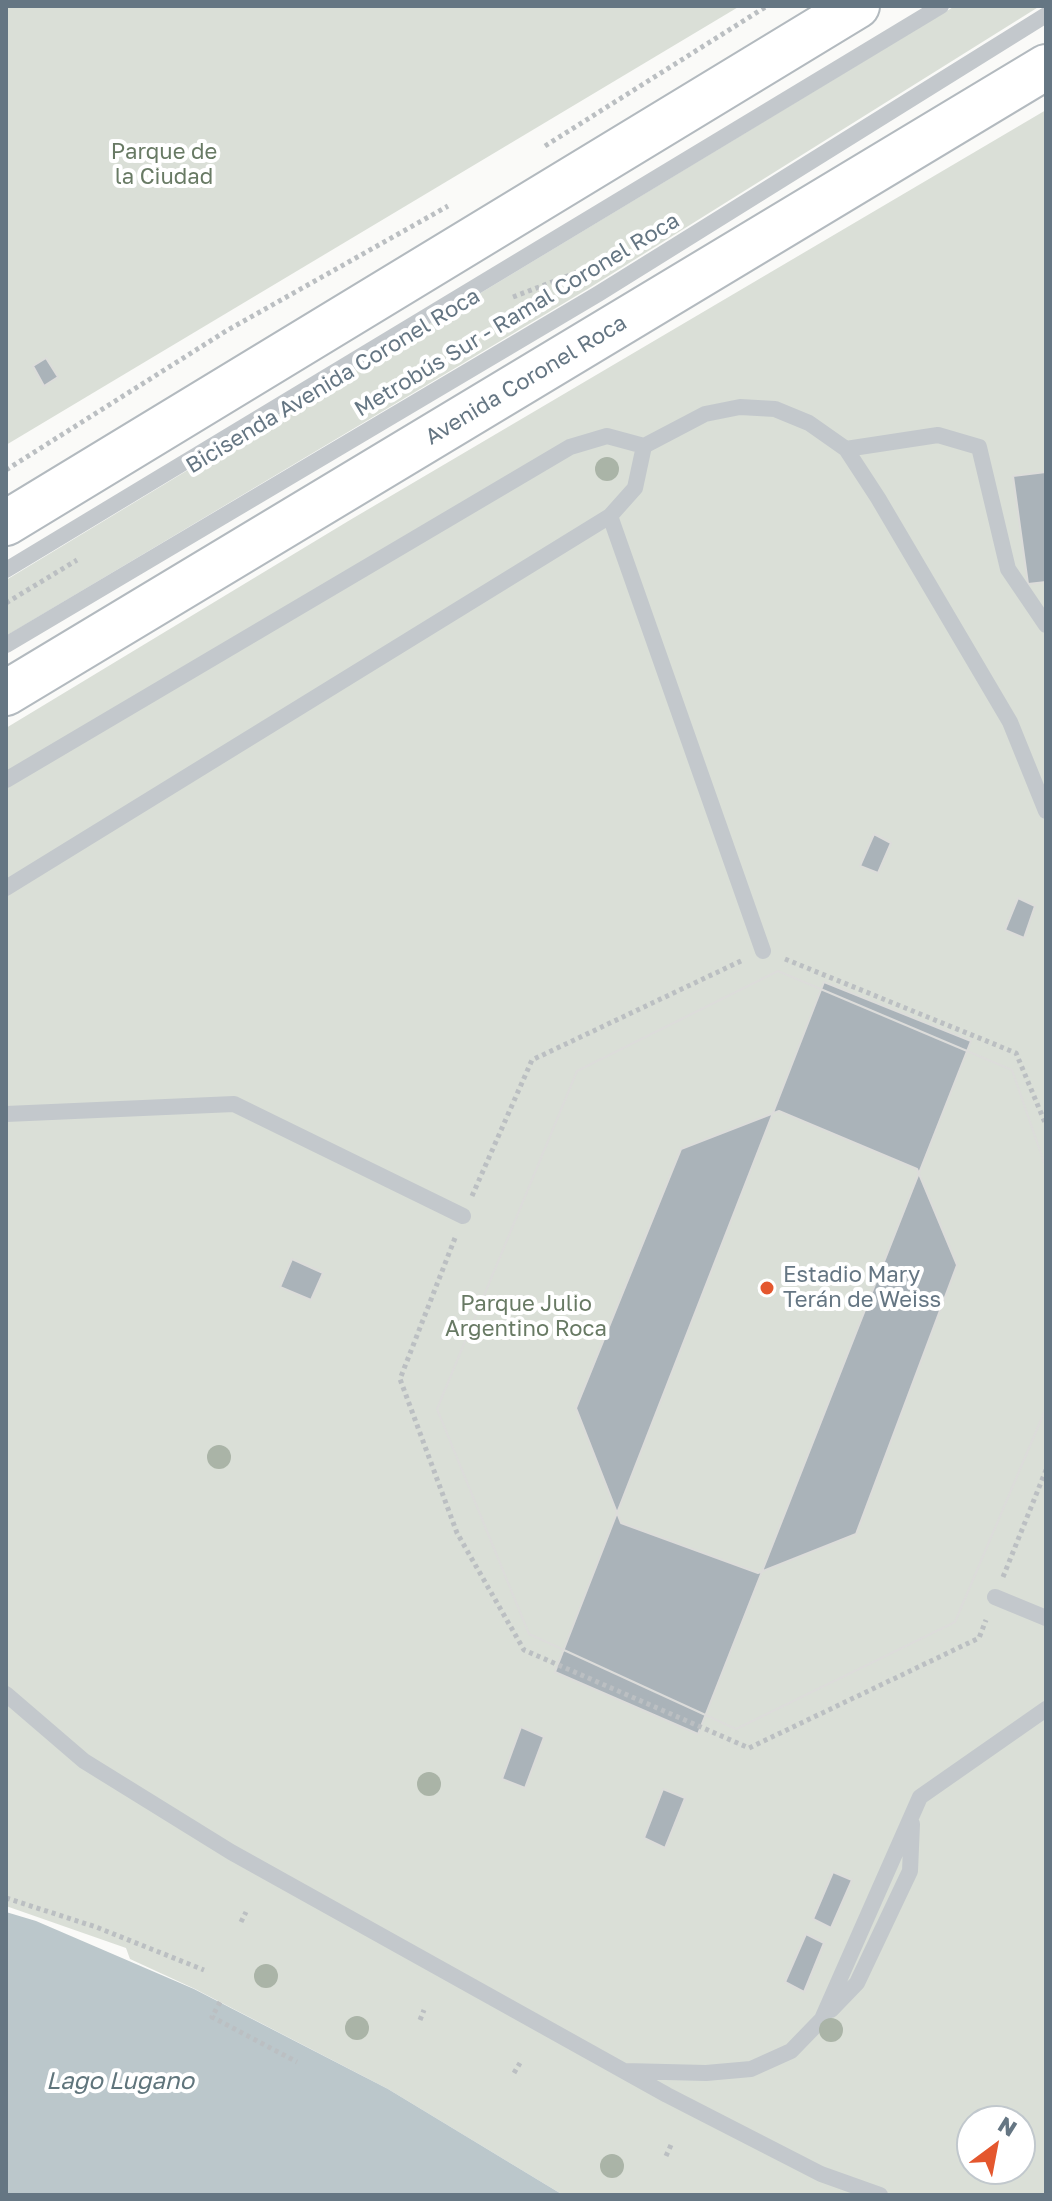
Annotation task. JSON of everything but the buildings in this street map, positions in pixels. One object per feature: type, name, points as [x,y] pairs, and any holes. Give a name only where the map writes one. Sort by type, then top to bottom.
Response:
[{"type":"main road","points":[[6,523],[857,6]]},
{"type":"main road","name":"Avenida Coronel Roca","points":[[6,693],[1046,67]]},
{"type":"lane","name":"Metrobús Sur - Ramal Coronel Roca","points":[[6,570],[941,6]]},
{"type":"lane","name":"Metrobús Sur - Ramal Coronel Roca","points":[[6,645],[598,294],[1046,15]]},
{"type":"lane","points":[[6,780],[570,447],[607,436],[644,446],[705,414],[740,407],[775,409],[809,423],[846,449],[1010,722],[1046,811]]},
{"type":"lane","points":[[846,449],[938,435],[979,447],[1008,569],[1046,625]]},
{"type":"lane","points":[[6,888],[610,516],[635,488],[644,446]]},
{"type":"lane","points":[[610,516],[763,951]]},
{"type":"lane","points":[[6,1114],[234,1104],[463,1216]]},
{"type":"lane","points":[[995,1597],[1046,1618]]},
{"type":"lane","points":[[6,1694],[84,1761],[231,1852],[624,2071],[821,2174],[880,2195]]},
{"type":"lane","points":[[624,2071],[706,2073],[751,2069],[791,2051],[822,2019],[920,1797],[1046,1709]]},
{"type":"path","points":[[534,153],[767,6]]},
{"type":"path","points":[[6,470],[226,331],[455,201]]},
{"type":"path","name":"Bicisenda Avenida Coronel Roca","points":[[503,300],[593,267]]},
{"type":"path","points":[[6,603],[87,554]]},
{"type":"path","points":[[1046,1125],[1016,1053],[763,951],[532,1060],[463,1216],[400,1379],[457,1533],[524,1650],[749,1748],[979,1638],[1046,1470]]},
{"type":"path","points":[[6,1898],[96,1927],[204,1970]]},
{"type":"path","points":[[241,1922],[246,1912]]},
{"type":"path","points":[[220,2002],[212,2017],[297,2062]]},
{"type":"path","points":[[420,2020],[424,2010]]},
{"type":"path","points":[[514,2073],[520,2063]]},
{"type":"path","points":[[666,2156],[671,2145]]},
{"type":"green space","name":"Parque de la Ciudad","points":[[6,6],[740,6],[6,445]]},
{"type":"green space","points":[[955,6],[1040,6],[586,290],[6,636],[6,580]]},
{"type":"green space","name":"Parque Julio Argentino Roca","points":[[1046,110],[1046,2195],[563,2195],[388,2089],[195,1989],[130,1959],[126,1948],[6,1906],[6,728],[350,520]]},
{"type":"water","name":"Lago Lugano","points":[[6,1912],[36,1921],[194,1989],[388,2089],[563,2195],[6,2195]]},
{"type":"place","name":"Estadio Mary Terán de Weiss","points":[[767,1288]]}]
